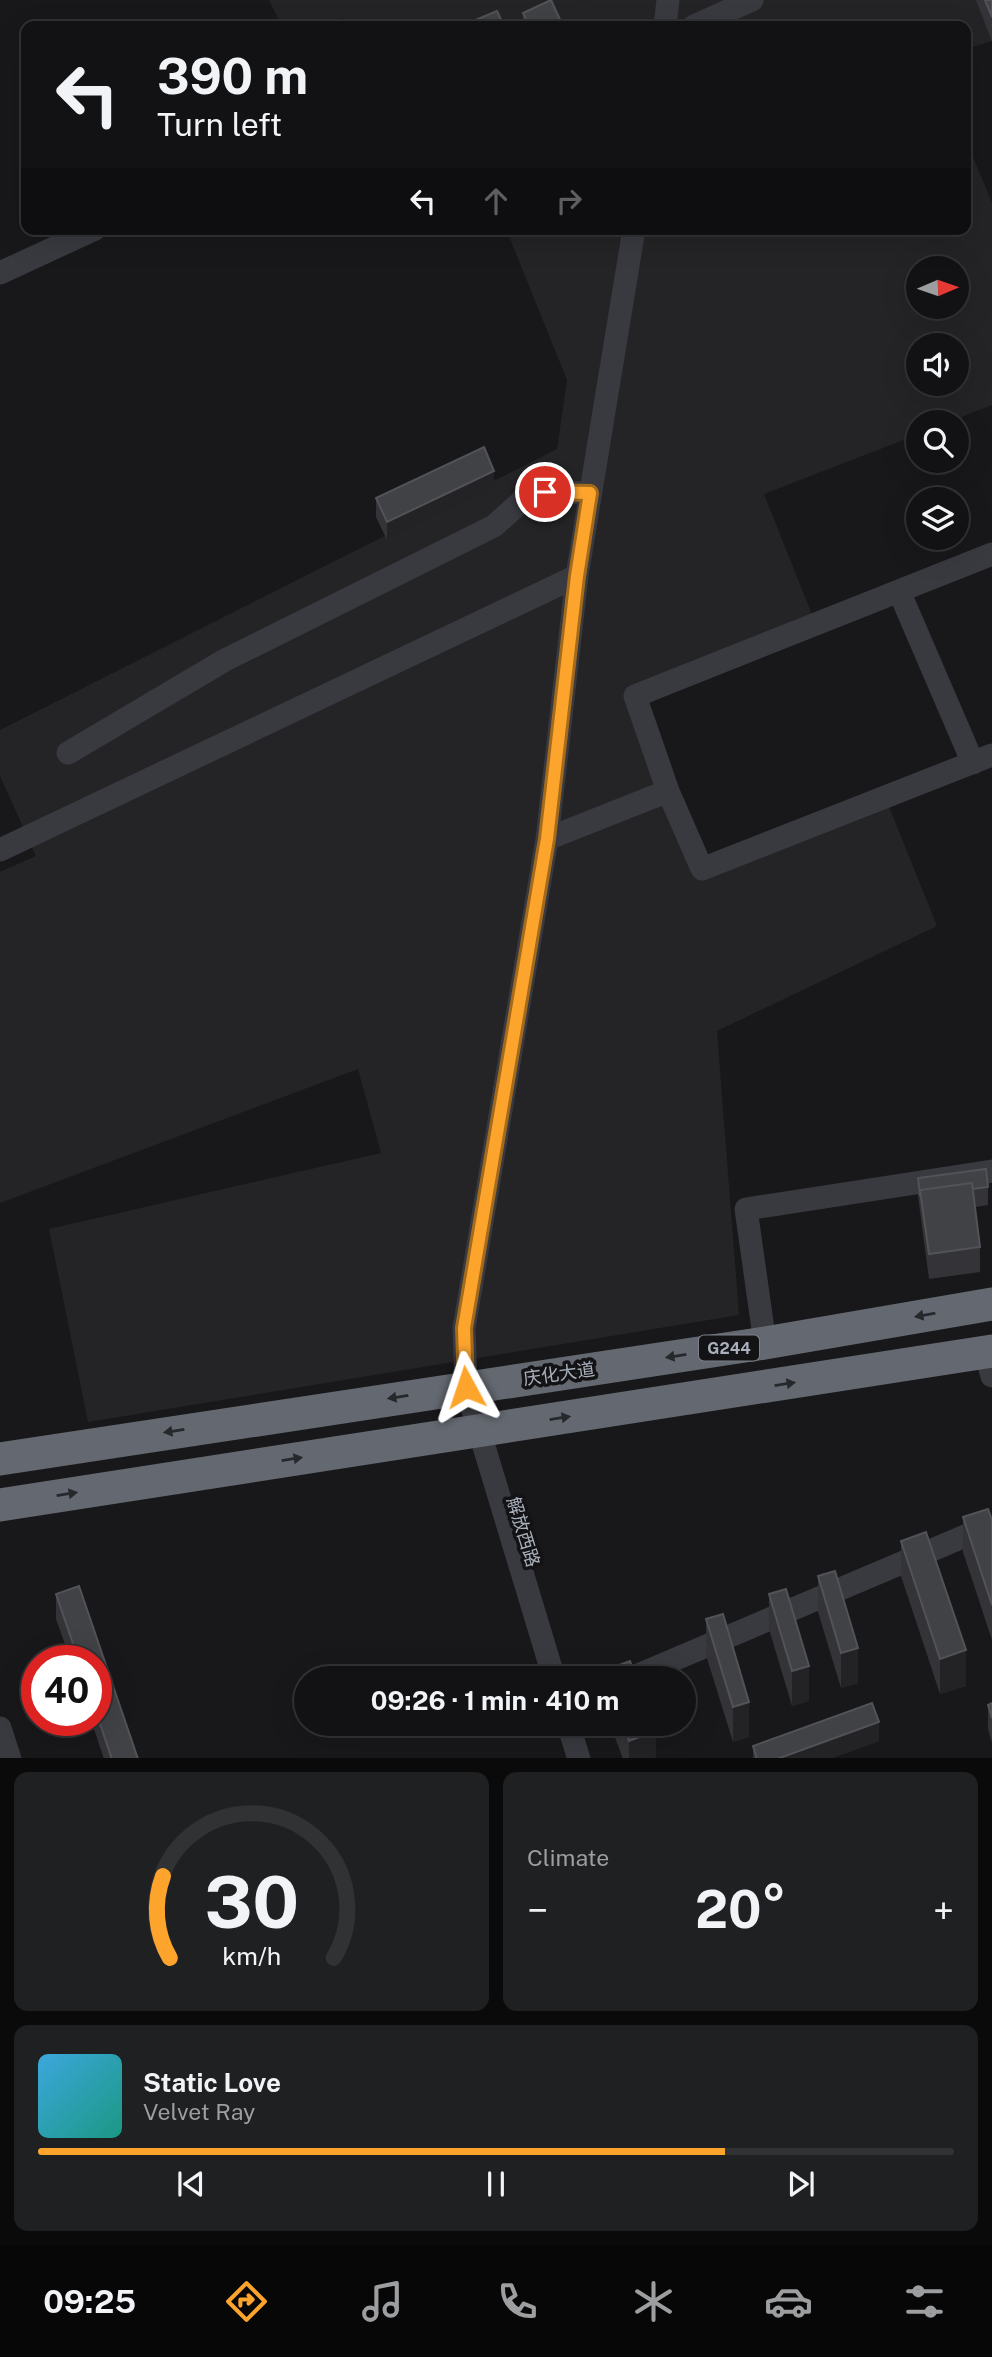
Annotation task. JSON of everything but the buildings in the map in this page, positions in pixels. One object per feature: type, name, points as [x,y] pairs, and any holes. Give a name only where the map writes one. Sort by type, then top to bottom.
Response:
[{"type":"highway","name":"庆化大道","points":[[0,1459],[765,1343],[992,1304]]},
{"type":"highway","points":[[0,1506],[486,1430],[990,1360]]},
{"type":"street","points":[[666,21],[668,0]]},
{"type":"street","points":[[705,21],[752,0]]},
{"type":"street","points":[[0,273],[82,235]]},
{"type":"street","name":"解放西路","points":[[551,1666],[473,1386],[464,1328],[547,839],[577,576],[633,235]]},
{"type":"street","points":[[68,753],[225,660],[494,526],[523,500],[545,492],[590,493]]},
{"type":"street","points":[[899,591],[983,759],[702,869],[668,791],[635,696],[992,554]]},
{"type":"street","points":[[0,850],[577,576]]},
{"type":"street","points":[[547,839],[668,791]]},
{"type":"street","points":[[765,1343],[746,1209],[992,1171]]},
{"type":"street","name":"解放西路","points":[[486,1430],[564,1666]]},
{"type":"street","points":[[659,1666],[977,1531]]},
{"type":"street","points":[[0,1728],[10,1758]]},
{"type":"street","points":[[572,1736],[579,1758]]},
{"type":"street","points":[[586,1736],[593,1758]]},
{"type":"shaded area","points":[[269,0],[992,0],[992,41],[971,47],[971,21],[344,21],[343,18],[331,21],[280,21]]},
{"type":"shaded area","points":[[971,152],[992,203],[992,405],[969,414],[969,410],[906,410],[906,439],[764,494],[813,617],[627,692],[702,879],[888,804],[937,926],[717,1031],[739,1315],[88,1422],[49,1229],[381,1153],[358,1069],[0,1203],[0,872],[36,856],[0,776],[0,730],[557,449],[567,380],[508,235],[971,235]]},
{"type":"route","points":[[466,1387],[463,1353],[468,1299],[547,839],[577,576],[590,493],[545,492]]}]
